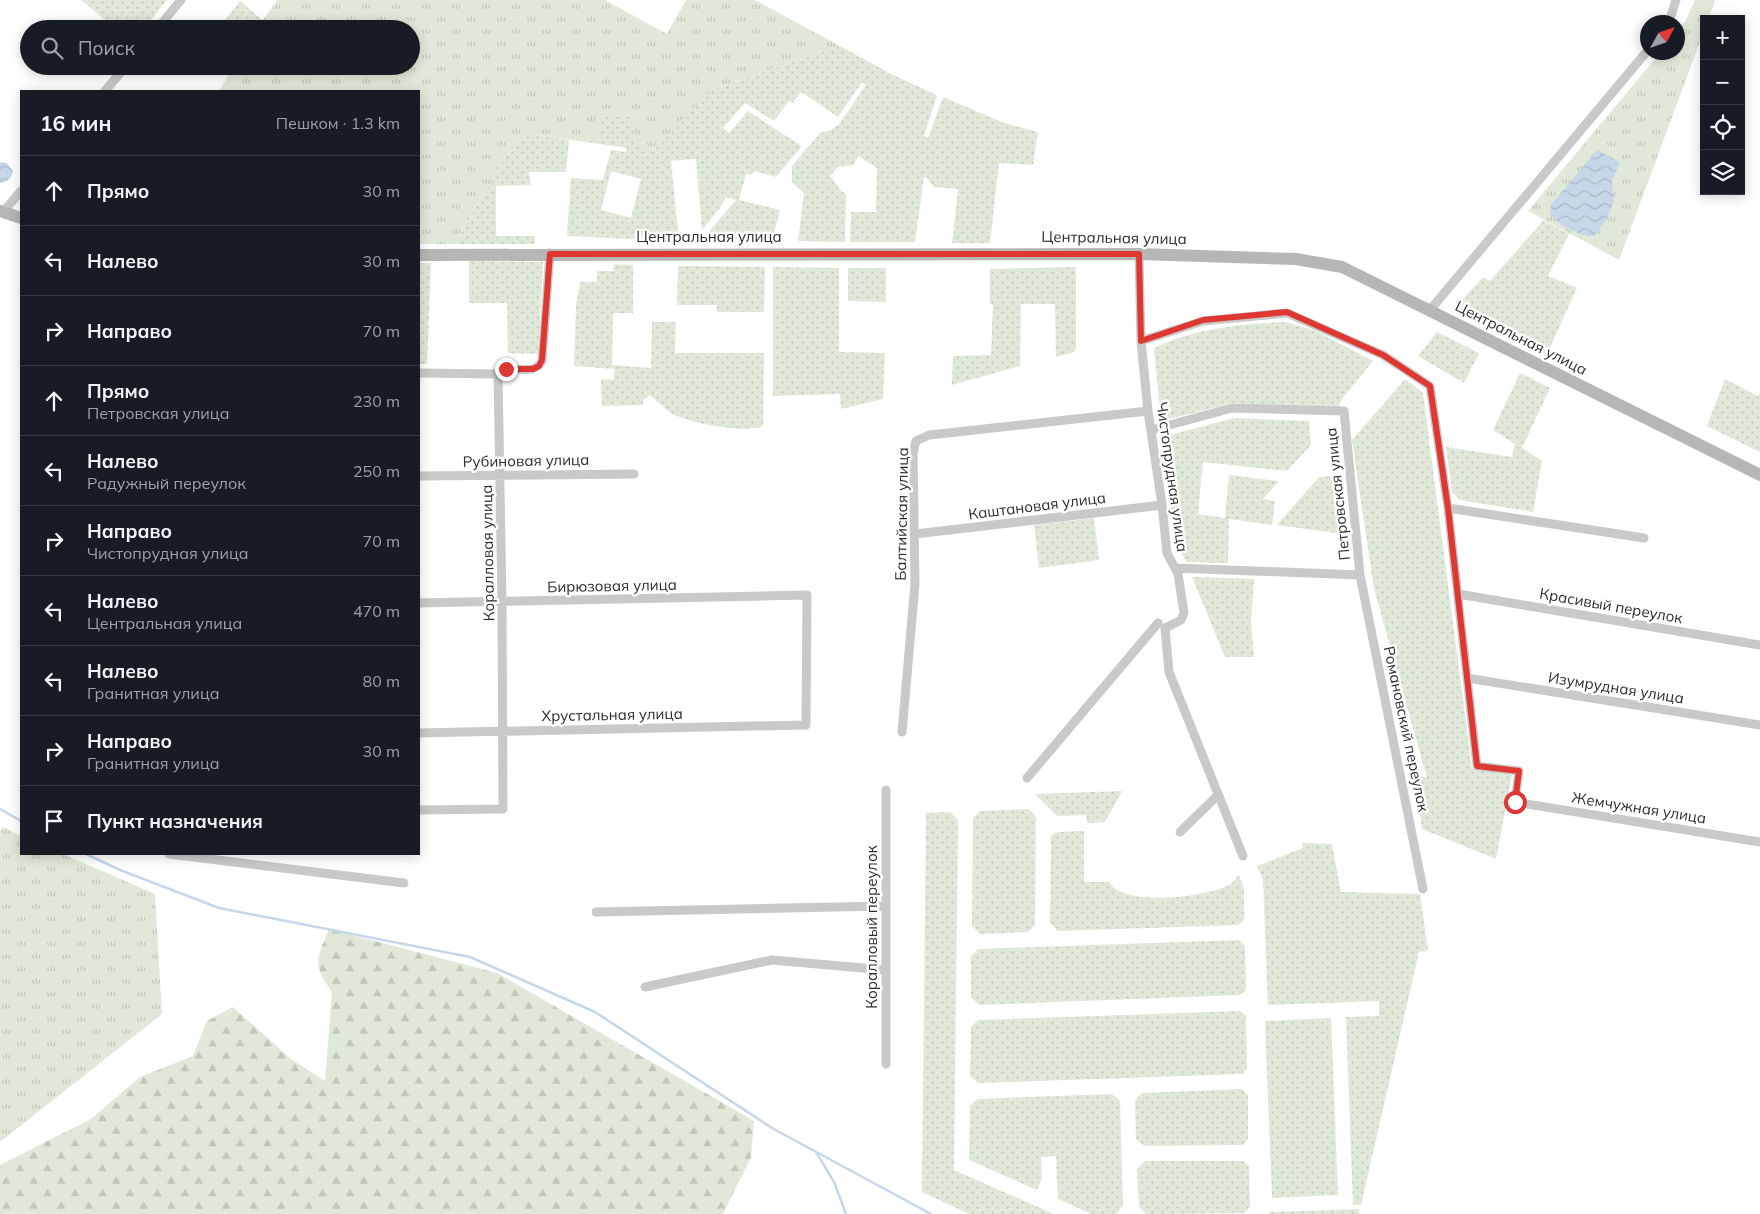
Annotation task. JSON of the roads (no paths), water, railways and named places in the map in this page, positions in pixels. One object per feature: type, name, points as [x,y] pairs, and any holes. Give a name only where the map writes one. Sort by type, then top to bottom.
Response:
[{"type":"main road","points":[[2,212],[20,218]]},
{"type":"main road","name":"Центральная улица","points":[[420,255],[1139,254],[1296,259],[1342,268],[1760,475]]},
{"type":"street","points":[[164,20],[181,0]]},
{"type":"street","points":[[1671,15],[1676,0]]},
{"type":"street","points":[[1430,310],[1640,60]]},
{"type":"street","points":[[106,90],[118,75]]},
{"type":"street","points":[[2,212],[20,192]]},
{"type":"street","points":[[420,373],[498,374],[506,369],[533,369],[539,366],[542,360],[550,254]]},
{"type":"street","name":"Чистопрудная улица","points":[[1139,254],[1141,341],[1148,410],[1168,559],[1175,568],[1184,614],[1181,620],[1165,628],[1169,672],[1243,856]]},
{"type":"street","points":[[1141,341],[1203,320],[1287,312],[1383,355],[1430,386],[1448,508],[1467,678]]},
{"type":"street","name":"Коралловая улица","points":[[420,810],[503,809],[498,374]]},
{"type":"street","name":"Петровская улица","points":[[1151,430],[1232,408],[1344,411],[1360,575]]},
{"type":"street","name":"Балтийская улица","points":[[902,732],[915,584],[913,454],[916,441],[929,435],[1148,410]]},
{"type":"street","name":"Рубиновая улица","points":[[420,476],[634,474]]},
{"type":"street","name":"Каштановая улица","points":[[914,534],[1162,505]]},
{"type":"street","points":[[1448,508],[1644,538]]},
{"type":"street","points":[[1175,568],[1360,575]]},
{"type":"street","name":"Романовский переулок","points":[[1360,575],[1423,889]]},
{"type":"street","name":"Красивый переулок","points":[[1458,594],[1760,645]]},
{"type":"street","name":"Бирюзовая улица","points":[[420,604],[807,595],[806,725]]},
{"type":"street","points":[[1027,778],[1158,623]]},
{"type":"street","name":"Изумрудная улица","points":[[1467,678],[1760,725]]},
{"type":"street","name":"Жемчужная улица","points":[[1467,678],[1477,766],[1519,771],[1515,802],[1760,842]]},
{"type":"street","name":"Хрустальная улица","points":[[420,733],[806,725]]},
{"type":"street","name":"Коралловый переулок","points":[[886,790],[886,1064]]},
{"type":"street","points":[[1180,832],[1218,795]]},
{"type":"street","points":[[177,855],[404,883]]},
{"type":"street","points":[[596,912],[886,906]]},
{"type":"street","points":[[645,987],[772,960],[886,970]]},
{"type":"water","points":[[1597,150],[1620,162],[1612,181],[1614,201],[1607,218],[1594,236],[1589,236],[1570,229],[1558,222],[1550,214],[1551,205]]},
{"type":"water","points":[[0,162],[7,163],[13,171],[9,180],[0,183]]},
{"type":"waterway","points":[[0,809],[20,820]]},
{"type":"waterway","points":[[88,855],[120,870],[219,908],[470,957],[595,1012],[772,1128],[931,1214]]},
{"type":"waterway","points":[[816,1152],[834,1182],[846,1214]]}]
